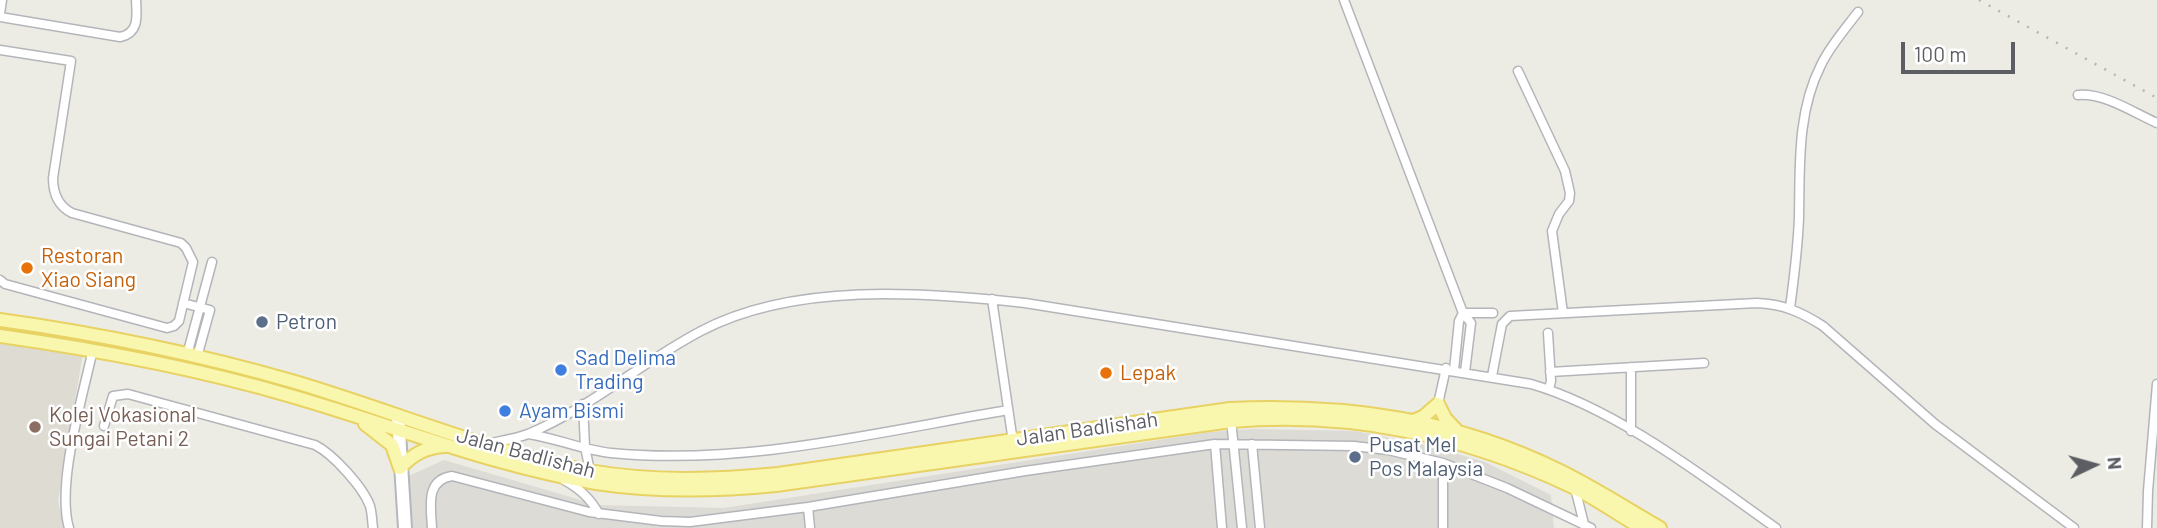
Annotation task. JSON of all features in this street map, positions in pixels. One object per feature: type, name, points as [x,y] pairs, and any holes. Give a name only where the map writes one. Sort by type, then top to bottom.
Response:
[{"type":"main road","name":"Jalan Badlishah","points":[[0,320],[124,340],[303,384],[484,444],[549,463],[590,471],[673,479],[722,480],[1014,446]]},
{"type":"main road","name":"Jalan Badlishah","points":[[0,336],[93,349],[203,372],[555,475],[626,486],[721,490],[776,485],[1014,446],[1231,415]]},
{"type":"main road","points":[[1412,421],[1423,417],[1438,404],[1445,418],[1458,432]]},
{"type":"main road","points":[[1231,415],[1275,407],[1351,410],[1458,432],[1559,471],[1660,528]]},
{"type":"main road","points":[[349,414],[371,427],[392,445],[400,468],[410,457],[423,450],[450,446]]},
{"type":"main road","points":[[1231,415],[1350,420],[1432,436],[1488,452],[1575,488],[1642,528]]},
{"type":"street","points":[[2,0],[0,15],[120,37],[131,34],[134,30],[136,0]]},
{"type":"street","points":[[1344,0],[1463,313],[1471,327],[1465,372]]},
{"type":"street","points":[[1790,308],[1797,246],[1801,134],[1820,66],[1858,12]]},
{"type":"street","points":[[0,50],[71,61],[53,178],[61,206],[72,213],[181,243],[193,262],[177,324],[167,328],[5,284],[0,280]]},
{"type":"street","points":[[1518,71],[1565,171],[1570,192],[1569,201],[1559,214],[1552,231],[1563,313]]},
{"type":"street","points":[[2078,95],[2101,97],[2157,123]]},
{"type":"street","points":[[192,356],[200,307],[212,262]]},
{"type":"street","points":[[484,444],[528,434],[583,404],[698,332],[746,312],[800,301],[862,295],[944,295],[992,299],[1450,369],[1549,389],[1579,402],[1631,431],[1776,528]]},
{"type":"street","points":[[992,299],[1014,446]]},
{"type":"street","points":[[183,303],[210,310],[192,356]]},
{"type":"street","points":[[1492,376],[1502,324],[1508,317],[1778,304],[1823,326],[1936,424],[2074,528]]},
{"type":"street","points":[[1463,313],[1493,313]]},
{"type":"street","points":[[1438,404],[1450,369],[1463,313]]},
{"type":"street","points":[[1548,333],[1549,389]]},
{"type":"street","points":[[69,528],[65,502],[68,468],[93,349]]},
{"type":"street","points":[[1550,372],[1704,363]]},
{"type":"street","points":[[1630,367],[1631,431]]},
{"type":"street","points":[[2147,528],[2157,384]]},
{"type":"street","points":[[104,426],[113,396],[128,394],[316,445],[332,457],[365,497],[373,528]]},
{"type":"street","points":[[583,404],[585,447],[590,471]]},
{"type":"street","points":[[528,434],[615,453],[744,453],[1008,410]]},
{"type":"street","points":[[1231,415],[1242,528]]},
{"type":"street","points":[[398,416],[405,528]]},
{"type":"street","points":[[432,528],[432,489],[439,479],[452,475],[599,514],[675,525],[808,507],[1025,471],[1233,443],[1354,446],[1388,450],[1443,463],[1507,488],[1587,526]]},
{"type":"street","points":[[1252,443],[1260,528]]},
{"type":"street","points":[[1215,444],[1222,528]]},
{"type":"street","points":[[1443,463],[1444,528]]},
{"type":"street","points":[[555,475],[578,488],[591,500],[599,514]]},
{"type":"street","points":[[1575,488],[1587,526]]},
{"type":"street","points":[[808,507],[810,528]]},
{"type":"shaded area","name":"Kolej Vokasional Sungai Petani 2","points":[[0,344],[83,353],[58,501],[64,528],[0,528]]},
{"type":"shaded area","points":[[1252,429],[1355,431],[1430,446],[1485,462],[1551,495],[1554,528],[406,528],[402,479],[444,460],[598,505],[724,508],[1210,432]]},
{"type":"railway","points":[[1979,0],[2157,98]]},
{"type":"place","name":"Restoran Xiao Siang","points":[[27,268]]},
{"type":"place","name":"Petron","points":[[262,322]]},
{"type":"place","name":"Sad Delima Trading","points":[[561,370]]},
{"type":"place","name":"Lepak","points":[[1106,373]]},
{"type":"place","name":"Ayam Bismi","points":[[505,411]]},
{"type":"place","name":"Kolej Vokasional Sungai Petani 2","points":[[35,427]]},
{"type":"place","name":"Pusat Mel Pos Malaysia","points":[[1355,457]]}]
